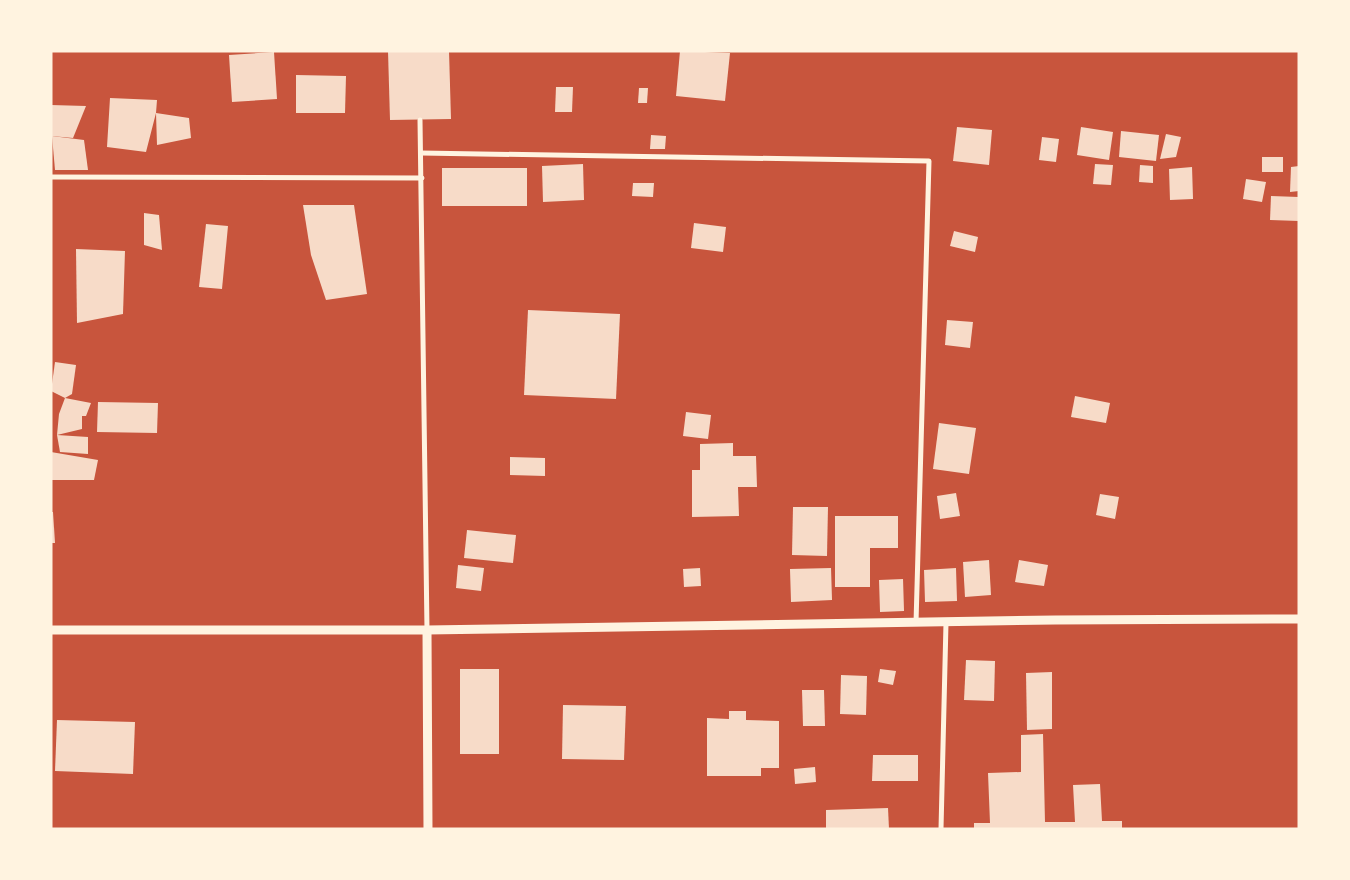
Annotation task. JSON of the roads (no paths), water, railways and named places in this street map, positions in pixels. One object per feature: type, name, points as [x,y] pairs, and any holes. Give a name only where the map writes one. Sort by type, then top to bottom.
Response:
[{"type":"street","points":[[420,120],[428,829]]},
{"type":"street","points":[[421,153],[929,161],[916,623]]},
{"type":"street","points":[[51,177],[422,178]]},
{"type":"street","points":[[51,630],[427,630],[1299,619]]},
{"type":"street","points":[[941,829],[946,623]]}]
